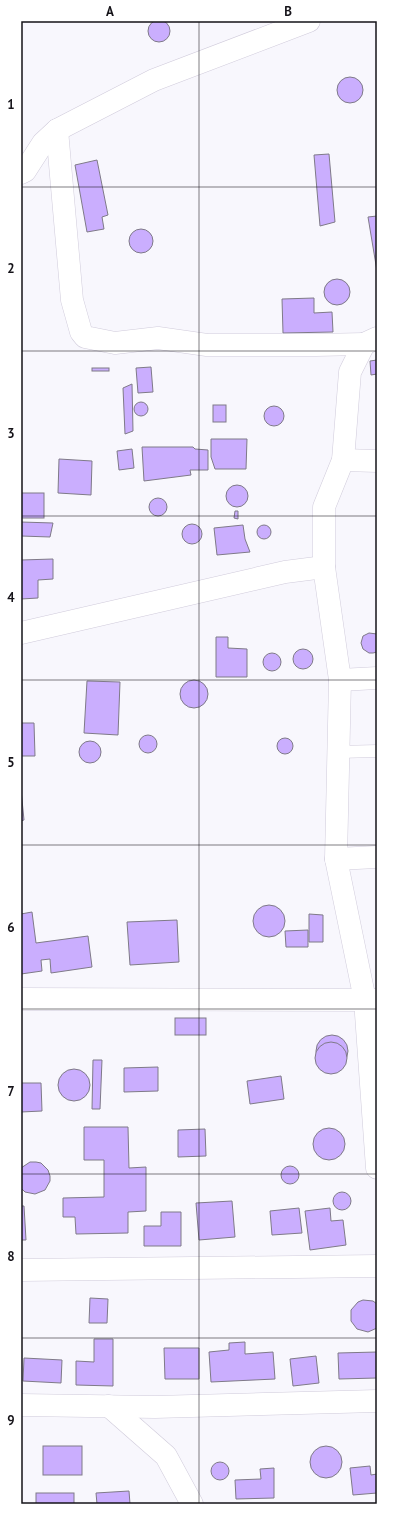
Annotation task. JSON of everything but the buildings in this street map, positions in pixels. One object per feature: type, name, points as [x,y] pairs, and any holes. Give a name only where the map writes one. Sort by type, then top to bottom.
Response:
[{"type":"street","points":[[21,173],[25,172],[43,143],[56,130],[154,80],[310,21]]},
{"type":"street","points":[[56,130],[72,300],[81,332],[84,337],[115,343],[158,338],[207,345],[316,345],[370,341]]},
{"type":"street","points":[[370,341],[350,372],[343,460],[324,508],[324,567],[340,680],[336,859],[371,1000],[377,1168]]},
{"type":"street","points":[[343,460],[377,461]]},
{"type":"street","points":[[21,633],[285,572],[324,567]]},
{"type":"street","points":[[340,680],[377,678]]},
{"type":"street","points":[[336,859],[377,857]]},
{"type":"street","points":[[21,999],[371,1000]]},
{"type":"street","points":[[21,1270],[377,1266]]},
{"type":"street","points":[[21,1405],[156,1407],[377,1401]]},
{"type":"street","points":[[109,1406],[166,1456],[192,1504]]},
{"type":"lane","points":[[338,752],[377,751]]}]
